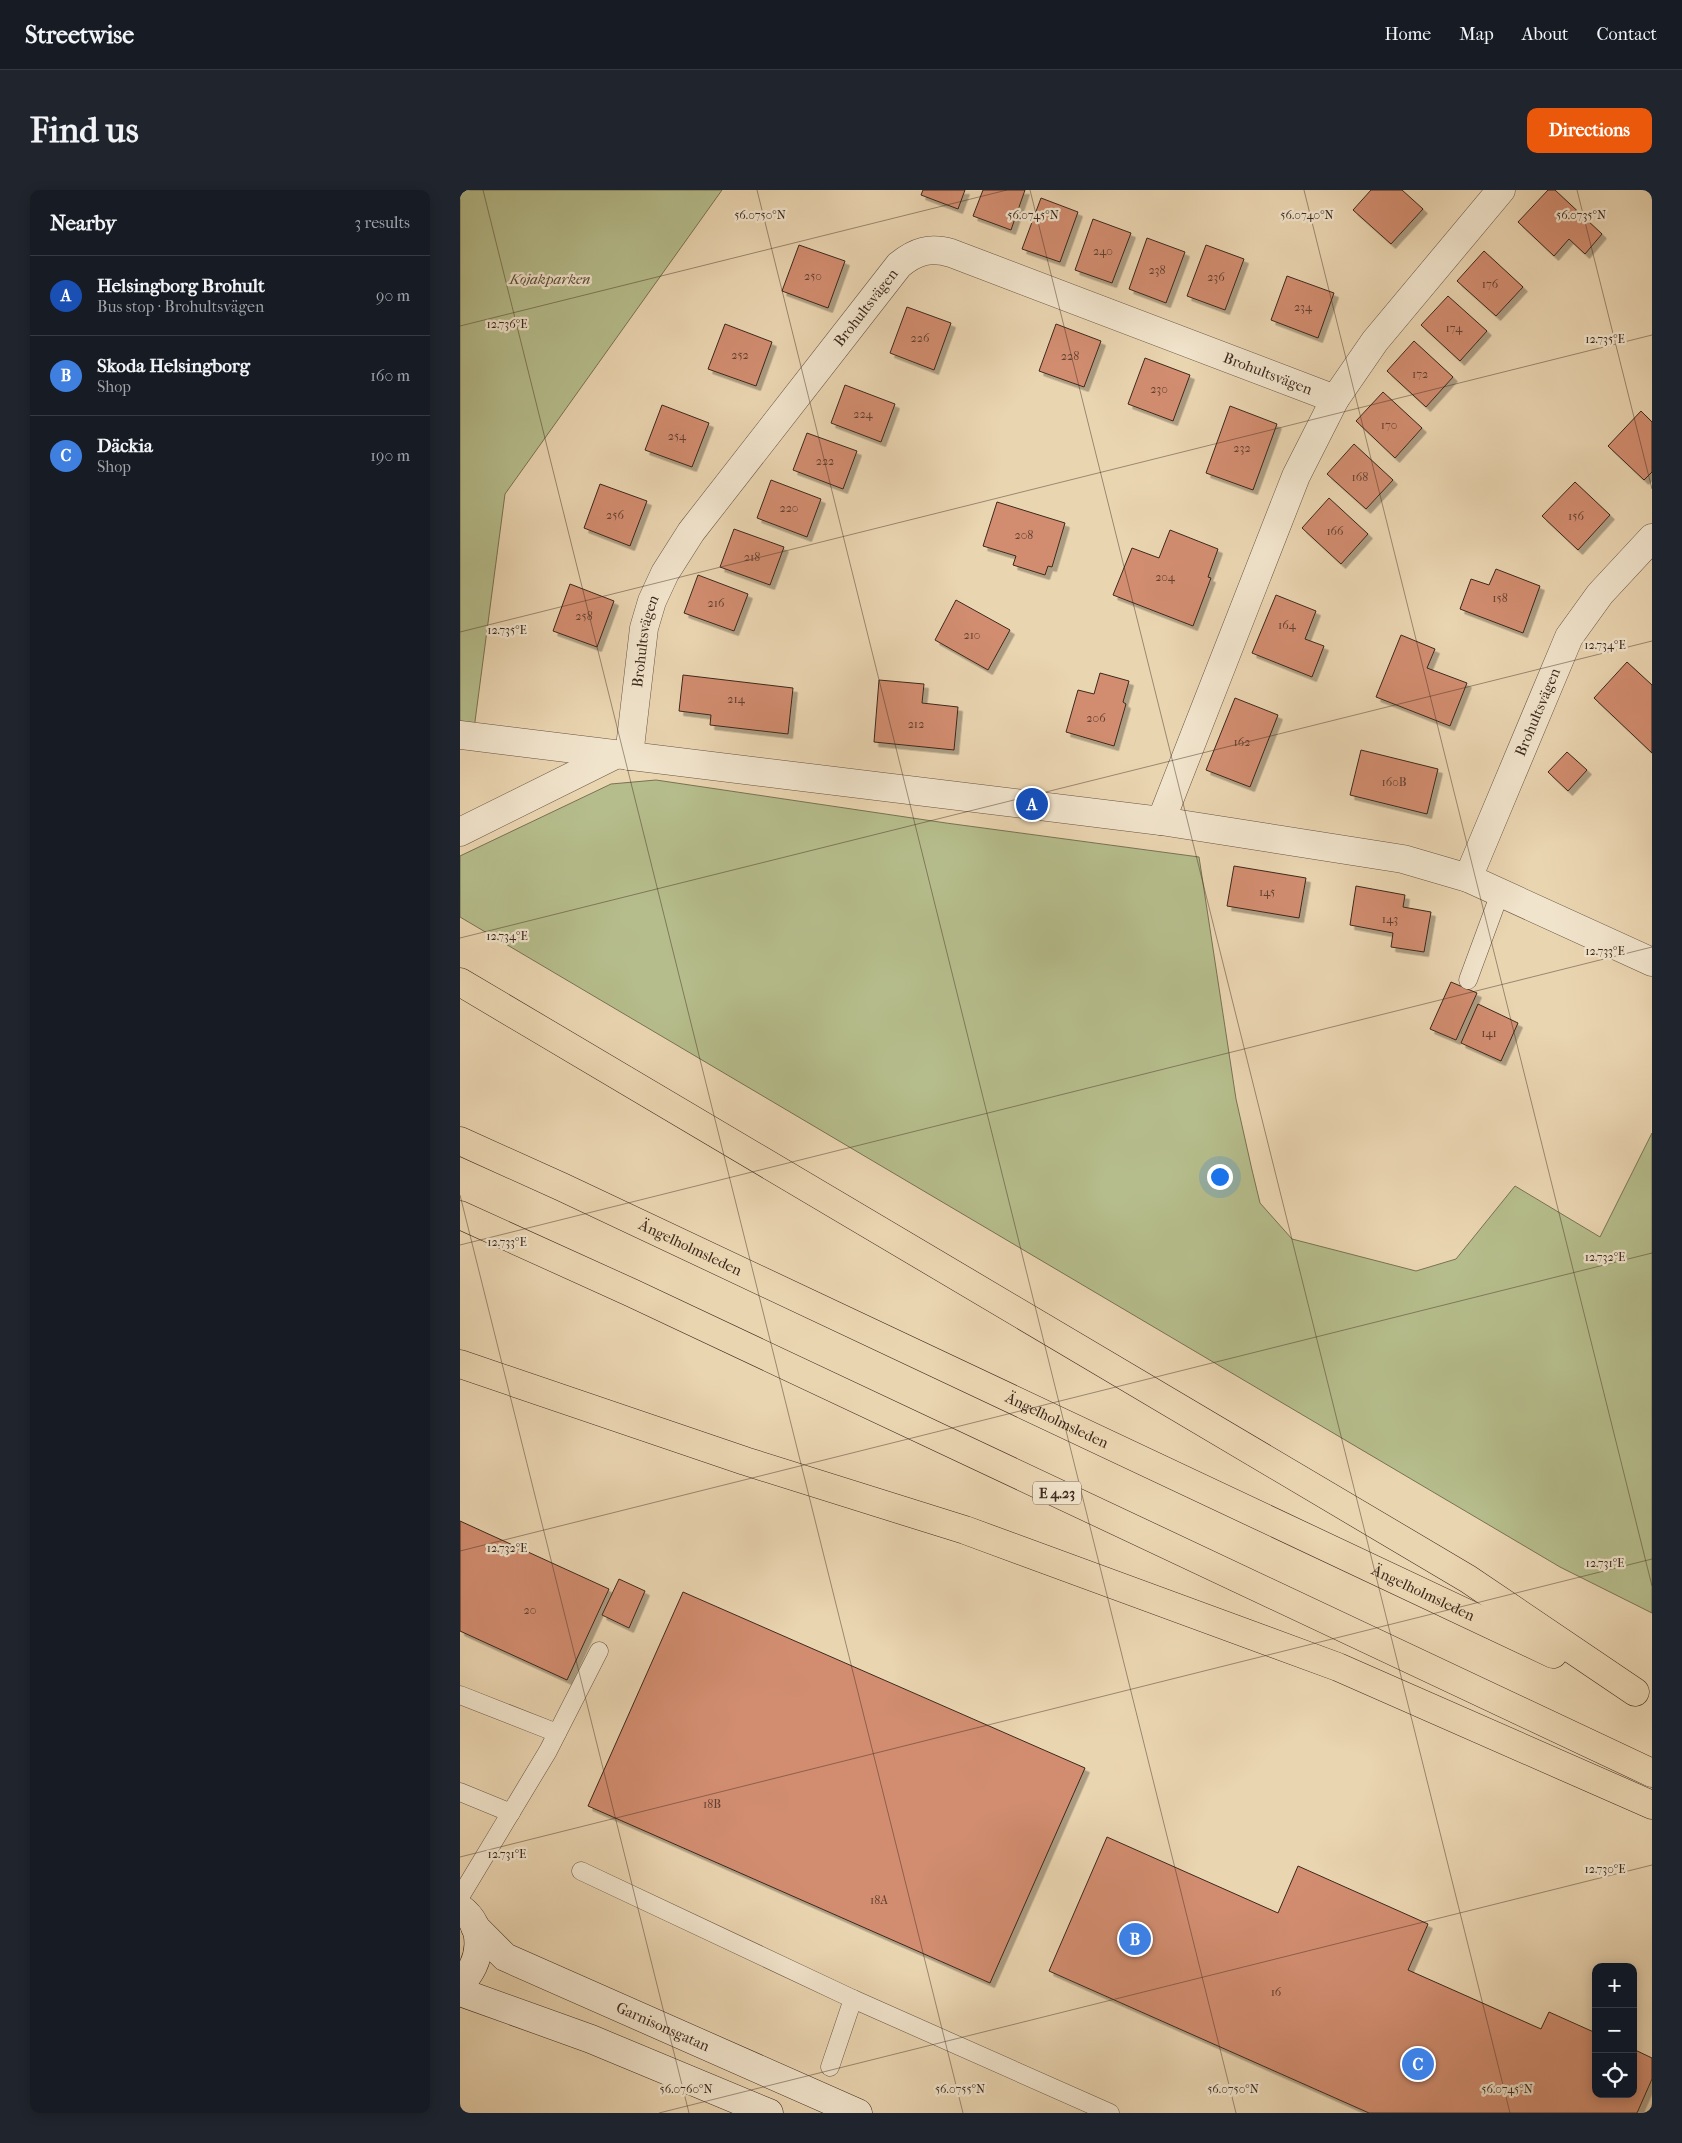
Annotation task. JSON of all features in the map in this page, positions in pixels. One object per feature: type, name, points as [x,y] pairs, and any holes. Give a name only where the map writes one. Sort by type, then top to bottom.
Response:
[{"type":"highway","points":[[460,982],[1468,1579],[1643,1696]]},
{"type":"highway","name":"Ängelholmsleden","points":[[460,1141],[1643,1696]]},
{"type":"highway","name":"E 4.23","points":[[460,1215],[641,1297],[1652,1773]]},
{"type":"highway","points":[[460,1364],[745,1461],[965,1530],[1310,1657],[1652,1806]]},
{"type":"street","points":[[1161,821],[1296,476],[1335,399],[1375,341],[1501,190]]},
{"type":"street","name":"Brohultsvägen","points":[[621,756],[644,628],[652,601],[665,573],[691,532],[899,265],[918,252],[941,250],[951,253],[1335,399]]},
{"type":"street","name":"Brohultsvägen","points":[[1468,878],[1569,637],[1600,594],[1652,538]]},
{"type":"street","points":[[460,735],[1161,821],[1403,859],[1468,878],[1652,962]]},
{"type":"street","points":[[460,832],[621,756]]},
{"type":"street","name":"Garnisonsgatan","points":[[460,1984],[474,1967],[479,1947],[468,1917]]},
{"type":"street","name":"Garnisonsgatan","points":[[468,1917],[505,1957],[858,2113]]},
{"type":"street","points":[[460,1992],[590,2039],[769,2113]]},
{"type":"lane","points":[[1468,980],[1500,893]]},
{"type":"lane","points":[[460,1897],[557,1733],[599,1651]]},
{"type":"lane","points":[[460,1695],[557,1733]]},
{"type":"lane","points":[[460,1792],[511,1813]]},
{"type":"lane","points":[[581,1870],[852,1999],[1110,2113]]},
{"type":"lane","points":[[830,2067],[852,1999]]},
{"type":"green space","name":"Kojakparken","points":[[460,190],[722,190],[505,494],[474,729],[460,723]]},
{"type":"green space","points":[[656,780],[946,823],[1199,857],[1236,1099],[1260,1203],[1292,1239],[1416,1271],[1456,1259],[1515,1186],[1600,1237],[1652,1133],[1652,1613],[1560,1567],[460,917],[460,856],[611,784]]},
{"type":"building","points":[[923,190],[965,190],[958,209],[921,195]]},
{"type":"building","points":[[983,190],[1025,190],[1011,230],[973,216]]},
{"type":"building","points":[[1371,190],[1402,190],[1423,209],[1391,244],[1353,210]]},
{"type":"building","points":[[1548,190],[1555,190],[1602,234],[1585,254],[1569,239],[1554,256],[1518,222]]},
{"type":"building","points":[[1041,198],[1078,212],[1060,262],[1022,249]]},
{"type":"building","points":[[1093,219],[1131,233],[1112,283],[1075,270]]},
{"type":"building","points":[[1147,238],[1185,252],[1166,303],[1129,289]]},
{"type":"building","points":[[799,245],[845,261],[828,308],[782,291]]},
{"type":"building","points":[[1206,245],[1244,259],[1225,310],[1187,296]]},
{"type":"building","points":[[1484,251],[1523,287],[1496,316],[1457,281]]},
{"type":"building","points":[[1287,276],[1334,293],[1318,338],[1271,320]]},
{"type":"building","points":[[1448,296],[1487,331],[1460,361],[1421,325]]},
{"type":"building","points":[[907,307],[951,323],[934,370],[890,353]]},
{"type":"building","points":[[725,324],[772,342],[756,386],[708,369]]},
{"type":"building","points":[[1056,324],[1101,341],[1084,387],[1039,371]]},
{"type":"building","points":[[1414,341],[1453,377],[1426,407],[1387,371]]},
{"type":"building","points":[[1145,358],[1190,375],[1173,421],[1128,404]]},
{"type":"building","points":[[845,385],[895,404],[881,442],[831,423]]},
{"type":"building","points":[[1383,392],[1422,428],[1395,458],[1356,421]]},
{"type":"building","points":[[662,405],[709,423],[692,467],[645,450]]},
{"type":"building","points":[[1230,406],[1277,424],[1253,490],[1206,473]]},
{"type":"building","points":[[1641,411],[1652,422],[1652,472],[1644,480],[1608,446]]},
{"type":"building","points":[[807,433],[857,451],[843,489],[793,470]]},
{"type":"building","points":[[1354,444],[1393,480],[1366,509],[1327,474]]},
{"type":"building","points":[[771,480],[821,499],[807,537],[757,518]]},
{"type":"building","points":[[1575,482],[1610,515],[1578,550],[1542,516]]},
{"type":"building","points":[[600,484],[647,501],[630,546],[584,528]]},
{"type":"building","points":[[1329,498],[1368,534],[1341,564],[1302,528]]},
{"type":"building","points":[[997,502],[1065,523],[1052,567],[1048,566],[1045,575],[1013,565],[1016,556],[983,546]]},
{"type":"building","points":[[734,529],[784,547],[770,585],[720,567]]},
{"type":"building","points":[[1170,530],[1218,549],[1208,577],[1211,578],[1193,626],[1113,595],[1132,548],[1159,558]]},
{"type":"building","points":[[1496,569],[1540,586],[1523,633],[1460,609],[1471,579],[1489,585]]},
{"type":"building","points":[[698,575],[748,594],[734,631],[684,613]]},
{"type":"building","points":[[570,584],[614,601],[597,647],[553,631]]},
{"type":"building","points":[[1276,595],[1316,611],[1305,639],[1324,646],[1312,677],[1252,653]]},
{"type":"building","points":[[956,600],[1010,630],[988,670],[935,640]]},
{"type":"building","points":[[1401,635],[1435,649],[1427,668],[1467,683],[1450,726],[1376,697]]},
{"type":"building","points":[[1627,662],[1652,685],[1652,753],[1594,698]]},
{"type":"building","points":[[1100,673],[1129,681],[1123,702],[1126,704],[1114,746],[1066,732],[1078,690],[1094,694]]},
{"type":"building","points":[[683,675],[793,688],[788,734],[710,725],[711,715],[679,711]]},
{"type":"building","points":[[879,680],[924,684],[922,703],[958,707],[954,750],[874,742]]},
{"type":"building","points":[[1235,698],[1278,715],[1250,787],[1206,770]]},
{"type":"building","points":[[1361,750],[1438,769],[1427,814],[1350,795]]},
{"type":"building","points":[[1567,752],[1587,770],[1568,791],[1548,772]]},
{"type":"building","points":[[1234,866],[1306,878],[1299,918],[1227,906]]},
{"type":"building","points":[[1356,886],[1405,895],[1403,907],[1431,912],[1424,952],[1391,947],[1393,933],[1350,925]]},
{"type":"building","points":[[1451,982],[1477,993],[1456,1040],[1430,1029]]},
{"type":"building","points":[[1478,1004],[1518,1023],[1501,1061],[1461,1043]]},
{"type":"building","points":[[460,1521],[609,1589],[567,1680],[460,1631]]},
{"type":"building","points":[[619,1579],[645,1591],[629,1628],[602,1615]]},
{"type":"building","points":[[683,1592],[1085,1768],[990,1983],[588,1806]]},
{"type":"building","points":[[1107,1837],[1278,1913],[1298,1866],[1428,1924],[1408,1970],[1541,2029],[1549,2012],[1592,2031],[1592,2098],[1637,2098],[1637,2051],[1652,2058],[1652,2079],[1637,2113],[1369,2113],[1049,1971]]},
{"type":"place","name":"Helsingborg Brohult","points":[[1032,804]]},
{"type":"place","name":"Skoda Helsingborg","points":[[1135,1939]]},
{"type":"place","name":"Däckia","points":[[1418,2064]]}]
